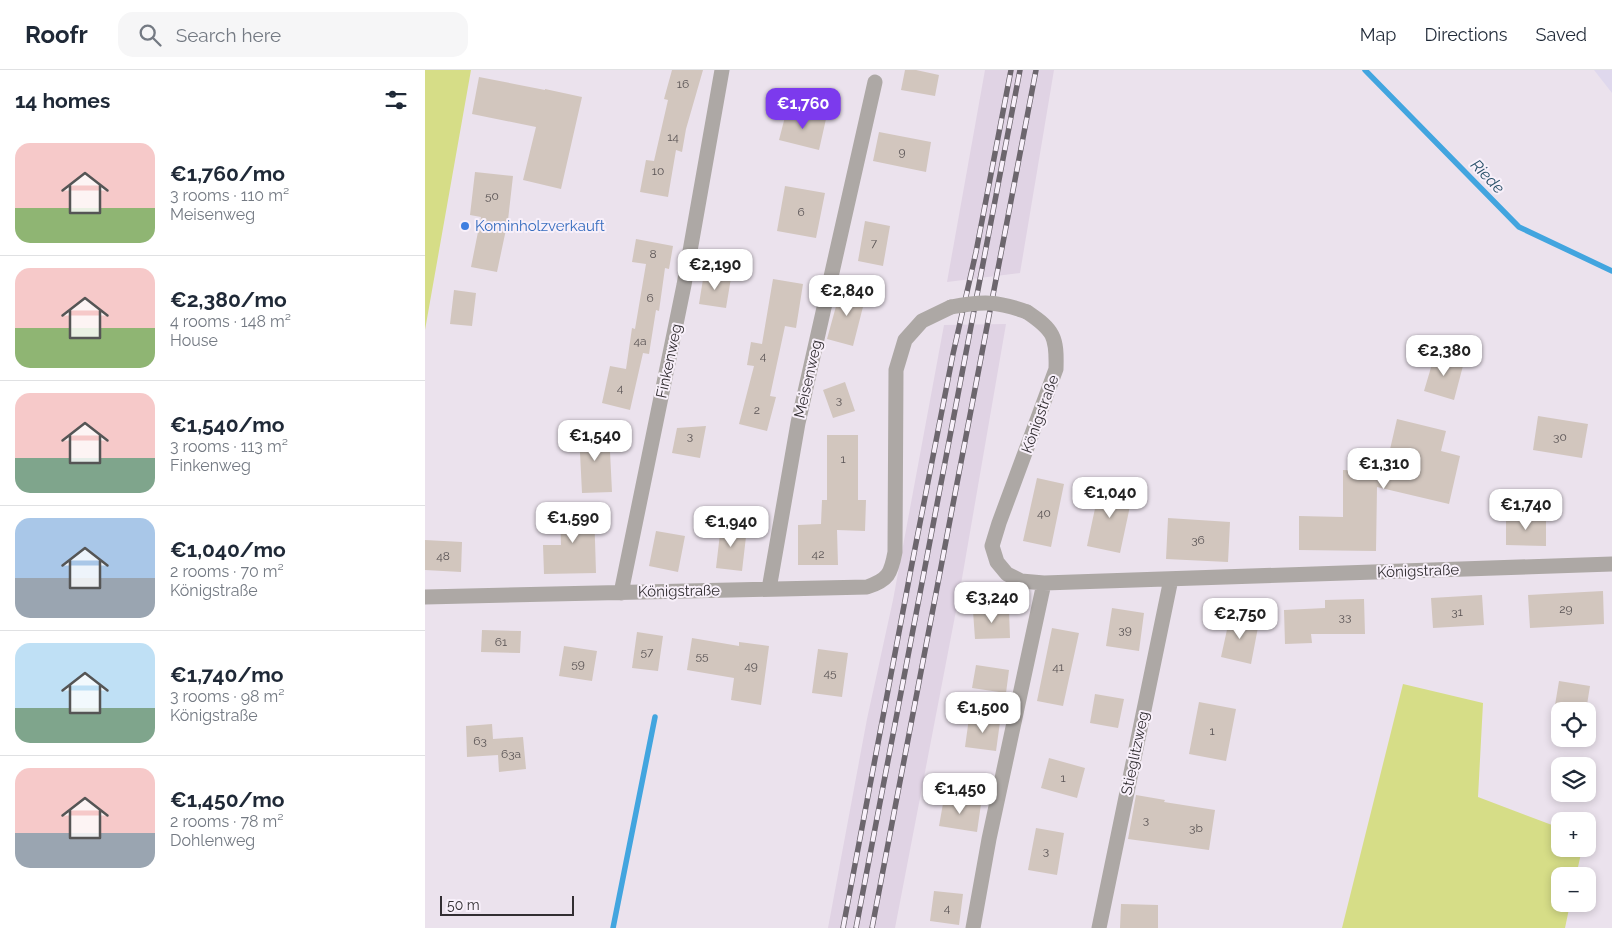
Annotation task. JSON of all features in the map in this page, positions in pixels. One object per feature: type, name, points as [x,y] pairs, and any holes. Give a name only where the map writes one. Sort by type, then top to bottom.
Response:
[{"type":"street","name":"Finkenweg","points":[[621,593],[684,285],[722,70]]},
{"type":"street","name":"Meisenweg","points":[[769,589],[798,422],[875,82]]},
{"type":"street","name":"Königstraße","points":[[425,597],[867,587],[877,584],[888,576],[893,565],[895,552],[896,370],[905,340],[922,321],[951,307],[989,302],[1009,305],[1027,312],[1047,325],[1057,346],[1056,369],[992,546],[997,562],[1007,574],[1021,581],[1044,583],[1612,564]]},
{"type":"street","name":"Stieglitzweg","points":[[1099,928],[1171,579]]},
{"type":"street","points":[[973,928],[989,839],[1044,583]]},
{"type":"shaded area","points":[[985,70],[1054,70],[1020,273],[947,282]]},
{"type":"shaded area","points":[[1594,70],[1612,70],[1612,93]]},
{"type":"shaded area","points":[[1006,324],[960,590],[895,928],[828,928],[867,719],[893,600],[944,325]]},
{"type":"green space","points":[[425,70],[471,70],[425,330]]},
{"type":"green space","points":[[1403,684],[1483,703],[1478,797],[1551,825],[1551,857],[1580,857],[1578,867],[1551,867],[1551,912],[1568,912],[1565,928],[1342,928]]},
{"type":"building","points":[[672,70],[703,70],[686,129],[682,152],[676,150],[668,197],[640,192],[646,160],[654,161],[668,100],[664,99]]},
{"type":"building","points":[[905,70],[916,70],[939,75],[935,96],[901,90]]},
{"type":"building","points":[[479,77],[582,97],[561,189],[523,180],[536,127],[472,114]]},
{"type":"building","points":[[787,109],[826,119],[819,150],[779,140]]},
{"type":"building","points":[[879,132],[931,142],[926,172],[873,161]]},
{"type":"building","points":[[475,172],[513,176],[508,220],[497,272],[471,267],[481,217],[470,215]]},
{"type":"building","points":[[785,186],[825,193],[816,238],[777,231]]},
{"type":"building","points":[[865,221],[890,226],[883,266],[858,261]]},
{"type":"building","points":[[636,239],[673,246],[669,269],[665,268],[659,311],[656,310],[649,354],[643,353],[630,410],[602,403],[610,366],[626,369],[632,328],[635,329],[646,264],[632,262]]},
{"type":"building","points":[[704,273],[731,278],[726,308],[699,304]]},
{"type":"building","points":[[773,279],[803,284],[796,328],[785,326],[770,396],[776,397],[767,431],[739,424],[754,366],[747,365],[751,342],[762,344]]},
{"type":"building","points":[[841,288],[866,295],[853,346],[827,339]]},
{"type":"building","points":[[454,290],[476,293],[472,326],[450,324]]},
{"type":"building","points":[[1435,354],[1464,362],[1454,400],[1424,391]]},
{"type":"building","points":[[845,382],[855,411],[833,418],[823,390]]},
{"type":"building","points":[[1538,416],[1588,424],[1582,458],[1533,450]]},
{"type":"building","points":[[1397,419],[1446,431],[1441,451],[1460,456],[1449,504],[1377,487],[1376,551],[1299,550],[1299,516],[1343,517],[1343,470],[1385,471]]},
{"type":"building","points":[[706,426],[700,458],[672,453],[677,428]]},
{"type":"building","points":[[609,431],[612,492],[582,493],[579,432]]},
{"type":"building","points":[[827,435],[858,435],[858,500],[866,500],[865,531],[837,530],[838,565],[798,565],[798,525],[821,524],[822,500],[827,500]]},
{"type":"building","points":[[1037,478],[1064,484],[1051,547],[1023,541]]},
{"type":"building","points":[[1100,485],[1133,492],[1120,553],[1087,546]]},
{"type":"building","points":[[594,508],[596,573],[544,574],[543,545],[561,545],[560,509]]},
{"type":"building","points":[[1506,516],[1546,516],[1546,546],[1506,545]]},
{"type":"building","points":[[1168,518],[1230,522],[1228,562],[1166,559]]},
{"type":"building","points":[[721,525],[747,528],[742,571],[716,568]]},
{"type":"building","points":[[656,531],[685,536],[678,572],[649,566]]},
{"type":"building","points":[[425,540],[462,542],[461,572],[425,570]]},
{"type":"building","points":[[1603,591],[1604,624],[1530,628],[1528,595]]},
{"type":"building","points":[[1482,595],[1484,625],[1433,628],[1431,598]]},
{"type":"building","points":[[1364,599],[1365,634],[1311,634],[1312,643],[1285,644],[1284,610],[1325,608],[1325,600]]},
{"type":"building","points":[[1112,608],[1144,613],[1139,651],[1106,646]]},
{"type":"building","points":[[1009,610],[1010,638],[975,639],[973,611]]},
{"type":"building","points":[[1230,616],[1259,622],[1251,664],[1221,657]]},
{"type":"building","points":[[1052,628],[1079,633],[1063,706],[1037,701]]},
{"type":"building","points":[[482,630],[521,631],[520,653],[481,652]]},
{"type":"building","points":[[637,632],[663,636],[658,671],[632,668]]},
{"type":"building","points":[[692,638],[739,646],[739,642],[769,646],[761,705],[731,700],[734,678],[687,670]]},
{"type":"building","points":[[564,646],[597,651],[592,681],[559,676]]},
{"type":"building","points":[[818,649],[848,653],[842,697],[812,693]]},
{"type":"building","points":[[976,665],[1009,670],[1006,693],[972,688]]},
{"type":"building","points":[[1559,681],[1590,686],[1587,702],[1556,702]]},
{"type":"building","points":[[1095,694],[1124,699],[1118,728],[1090,723]]},
{"type":"building","points":[[1199,702],[1236,709],[1226,761],[1189,754]]},
{"type":"building","points":[[969,718],[1000,722],[996,751],[965,747]]},
{"type":"building","points":[[492,724],[493,739],[523,737],[526,769],[499,772],[498,755],[467,757],[466,726]]},
{"type":"building","points":[[1049,758],[1085,768],[1077,798],[1041,788]]},
{"type":"building","points":[[1136,795],[1165,800],[1164,802],[1215,810],[1209,850],[1128,839]]},
{"type":"building","points":[[944,798],[981,804],[977,832],[939,826]]},
{"type":"building","points":[[1036,828],[1064,833],[1057,875],[1028,870]]},
{"type":"building","points":[[934,891],[963,894],[959,925],[930,921]]},
{"type":"building","points":[[1121,904],[1158,905],[1158,928],[1120,928]]},
{"type":"waterway","name":"Riede","points":[[1365,70],[1519,227],[1612,271]]},
{"type":"waterway","points":[[613,928],[655,717]]},
{"type":"railway","points":[[843,928],[953,354],[976,252],[1011,70]]},
{"type":"railway","points":[[856,928],[1020,70]]},
{"type":"railway","points":[[872,928],[1036,70]]},
{"type":"place","name":"Kominholzverkauft","points":[[465,226]]}]
